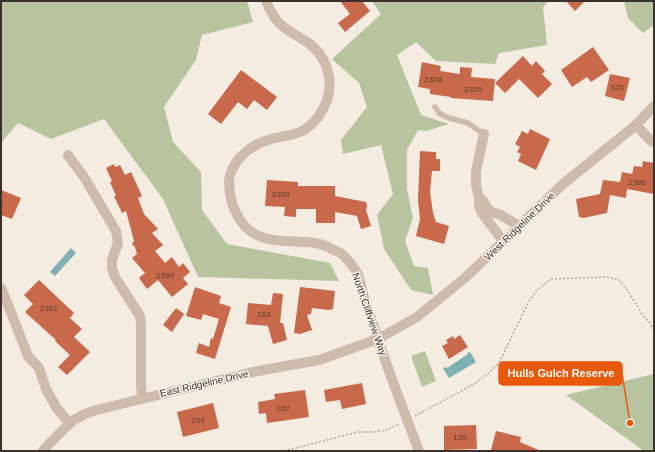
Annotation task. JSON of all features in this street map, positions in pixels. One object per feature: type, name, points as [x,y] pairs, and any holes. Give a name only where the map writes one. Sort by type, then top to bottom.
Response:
[{"type":"street","name":"North Cliffview Way","points":[[266,1],[270,11],[279,23],[308,43],[324,60],[328,70],[330,89],[324,108],[316,120],[304,130],[294,135],[271,139],[256,144],[244,153],[230,175],[229,187],[232,201],[238,217],[246,228],[261,237],[274,240],[314,242],[342,253],[350,263],[358,275],[378,339],[419,451]]},
{"type":"street","name":"West Ridgeline Drive","points":[[378,339],[417,317],[466,277],[562,184],[636,125],[654,106]]},
{"type":"street","points":[[636,125],[651,141],[654,142]]},
{"type":"street","points":[[484,134],[476,171],[479,206],[482,213],[503,241]]},
{"type":"street","points":[[68,155],[84,177],[116,231],[118,243],[112,260],[112,268],[115,277],[140,316],[142,398]]},
{"type":"street","points":[[479,198],[492,212],[519,226]]},
{"type":"street","points":[[489,222],[497,214]]},
{"type":"street","points":[[1,288],[28,356],[39,368],[46,389],[56,407],[70,424]]},
{"type":"street","name":"East Ridgeline Drive","points":[[43,451],[70,424],[85,414],[96,410],[258,371],[319,360],[378,339]]},
{"type":"lane","points":[[435,107],[440,114],[468,123],[484,134]]},
{"type":"path","points":[[415,416],[474,384],[489,373],[500,360],[528,303],[536,291],[551,279],[607,278],[619,280],[628,291],[644,317],[650,323],[654,331]]},
{"type":"path","points":[[284,451],[358,432],[386,430],[402,422]]},
{"type":"green space","points":[[1,1],[247,1],[253,22],[202,35],[196,60],[164,107],[173,142],[201,172],[202,210],[227,244],[330,263],[339,281],[198,277],[163,199],[104,119],[51,139],[18,123],[1,143]]},
{"type":"green space","points":[[372,1],[549,1],[543,7],[547,45],[499,53],[495,64],[436,61],[416,42],[397,55],[421,115],[449,124],[426,131],[418,130],[407,150],[407,189],[413,218],[405,241],[414,266],[428,268],[433,295],[411,290],[384,249],[377,215],[393,194],[381,145],[343,154],[341,140],[367,107],[359,83],[332,59],[381,14]]},
{"type":"green space","points":[[624,1],[654,1],[654,25],[643,33],[628,18]]},
{"type":"green space","points":[[425,351],[436,381],[422,387],[411,356]]},
{"type":"green space","points":[[654,374],[654,451],[644,451],[566,395]]},
{"type":"water","points":[[71,248],[76,253],[55,276],[50,272]]},
{"type":"water","points":[[470,352],[476,362],[449,378],[443,368],[447,368]]},
{"type":"building","points":[[340,1],[362,1],[370,11],[345,32],[338,23],[350,14]]},
{"type":"building","points":[[566,1],[585,1],[575,11]]},
{"type":"building","points":[[593,47],[609,70],[591,82],[587,77],[572,87],[561,70]]},
{"type":"building","points":[[523,56],[532,66],[536,61],[545,71],[542,74],[552,84],[538,98],[519,79],[505,93],[495,83]]},
{"type":"building","points":[[422,62],[441,66],[440,71],[460,74],[460,67],[472,68],[471,77],[495,79],[493,101],[451,98],[430,94],[430,89],[418,87]]},
{"type":"building","points":[[241,70],[277,97],[267,110],[254,100],[247,109],[238,102],[221,124],[208,114]]},
{"type":"building","points":[[610,74],[630,78],[624,101],[605,96]]},
{"type":"building","points":[[530,129],[550,139],[536,170],[518,161],[521,154],[517,152],[520,147],[515,144],[522,131],[528,134]]},
{"type":"building","points":[[420,151],[436,152],[436,159],[440,159],[440,171],[432,171],[430,192],[436,222],[449,226],[444,244],[416,236],[420,219],[418,200]]},
{"type":"building","points":[[643,161],[654,163],[654,194],[627,189],[626,198],[610,195],[607,213],[583,218],[579,217],[576,199],[600,194],[603,180],[620,182],[622,172],[632,174],[634,166],[642,167]]},
{"type":"building","points":[[114,164],[115,167],[120,165],[125,175],[131,172],[142,196],[138,198],[144,214],[158,229],[152,233],[163,245],[155,251],[165,263],[172,257],[179,267],[183,263],[190,272],[183,278],[188,284],[172,297],[158,280],[147,289],[139,278],[145,273],[132,258],[137,254],[135,247],[132,244],[134,241],[126,211],[122,213],[114,196],[116,196],[110,182],[112,181],[106,168]]},
{"type":"building","points":[[267,180],[298,182],[298,186],[335,186],[335,196],[366,202],[366,210],[371,226],[361,229],[357,216],[335,212],[335,223],[316,223],[316,209],[296,209],[296,217],[284,216],[285,207],[265,206]]},
{"type":"building","points":[[1,190],[21,198],[12,219],[1,215]]},
{"type":"building","points":[[39,280],[74,313],[70,318],[82,329],[74,337],[90,352],[67,375],[58,367],[70,355],[25,312],[33,304],[24,295]]},
{"type":"building","points":[[195,287],[221,296],[219,303],[231,307],[215,359],[196,353],[199,343],[209,347],[219,319],[203,314],[201,320],[186,316]]},
{"type":"building","points":[[300,287],[335,291],[333,309],[312,308],[311,314],[307,315],[312,330],[300,334],[294,333]]},
{"type":"building","points":[[273,293],[283,294],[280,323],[283,323],[287,340],[273,344],[268,326],[246,324],[248,303],[271,305]]},
{"type":"building","points":[[176,308],[184,314],[172,332],[163,325]]},
{"type":"building","points":[[460,335],[468,347],[449,359],[442,346],[448,343],[446,340],[453,336],[454,339]]},
{"type":"building","points":[[362,383],[366,404],[342,409],[340,400],[326,402],[324,390]]},
{"type":"building","points":[[305,390],[309,417],[267,423],[266,413],[259,414],[258,402],[275,399],[274,394]]},
{"type":"building","points":[[213,403],[219,428],[183,437],[177,412]]},
{"type":"building","points":[[476,425],[477,449],[444,450],[444,426]]},
{"type":"building","points":[[496,431],[521,437],[520,442],[541,451],[491,450]]},
{"type":"place","name":"Hulls Gulch Reserve","points":[[630,423]]}]
